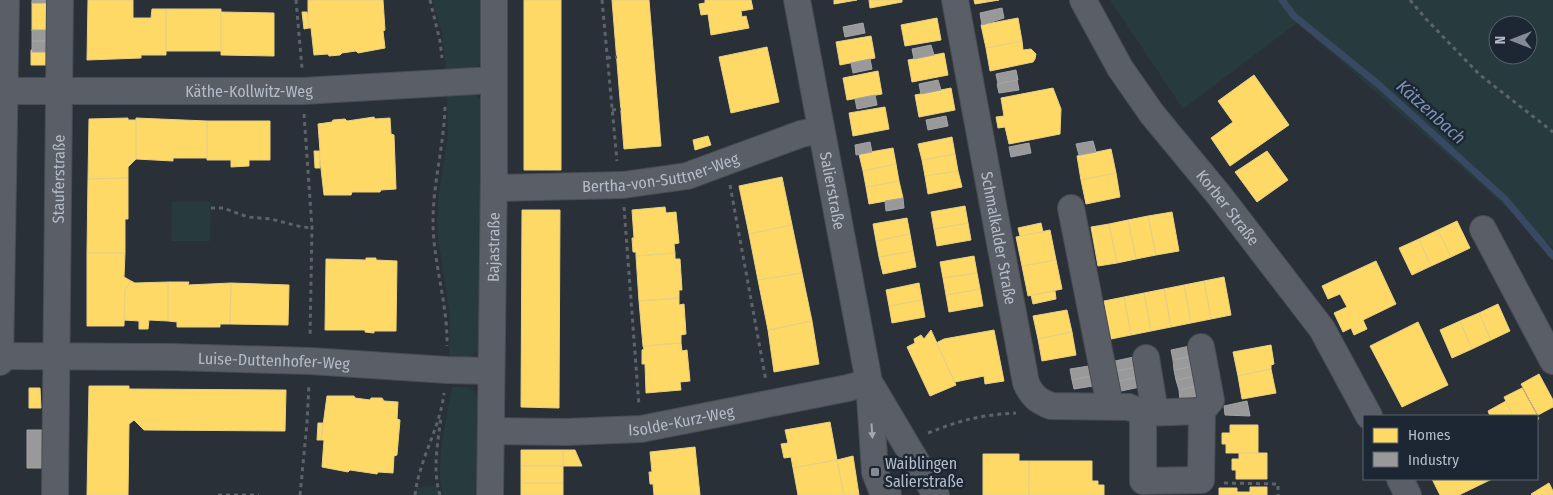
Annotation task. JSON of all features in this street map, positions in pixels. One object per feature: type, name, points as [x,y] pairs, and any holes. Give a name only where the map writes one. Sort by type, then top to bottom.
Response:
[{"type":"street","points":[[0,362],[6,0]]},
{"type":"street","name":"Stauferstraße","points":[[56,356],[60,0]]},
{"type":"street","name":"Bajastraße","points":[[490,495],[494,188],[494,0]]},
{"type":"street","name":"Salierstraße","points":[[796,0],[869,382],[874,464],[877,480],[881,488],[888,495]]},
{"type":"street","name":"Schmalkalder Straße","points":[[954,0],[1026,383],[1031,394],[1039,402]]},
{"type":"street","name":"Korber Straße","points":[[1083,0],[1120,68],[1152,114],[1219,195],[1322,328],[1368,415]]},
{"type":"street","name":"Käthe-Kollwitz-Weg","points":[[4,91],[303,90],[493,80]]},
{"type":"street","name":"Bertha-von-Suttner-Weg","points":[[494,188],[621,186],[687,176],[801,134],[820,130]]},
{"type":"street","points":[[1071,208],[1110,406]]},
{"type":"street","points":[[1483,229],[1547,333],[1553,361]]},
{"type":"street","points":[[1146,358],[1149,412],[1143,481],[1201,480],[1202,411],[1210,400],[1201,347]]},
{"type":"street","name":"Luise-Duttenhofer-Weg","points":[[0,356],[310,361],[491,371]]},
{"type":"street","points":[[55,495],[56,356]]},
{"type":"street","name":"Salierstraße","points":[[869,382],[936,495]]},
{"type":"street","name":"Isolde-Kurz-Weg","points":[[491,431],[566,432],[641,429],[848,388],[869,382]]},
{"type":"street","points":[[1039,402],[1063,407],[1129,407],[1149,412],[1202,411]]},
{"type":"street","points":[[1400,480],[1408,495]]},
{"type":"path","points":[[296,0],[300,31],[312,228],[310,361],[307,423],[300,495]]},
{"type":"path","points":[[430,0],[440,40],[444,82],[444,133],[433,221],[447,321],[447,370],[436,470],[440,495]]},
{"type":"path","points":[[602,0],[621,186],[641,429]]},
{"type":"path","points":[[1410,0],[1480,75],[1553,132]]},
{"type":"path","points":[[607,58],[617,57]]},
{"type":"path","points":[[612,110],[621,109]]},
{"type":"path","points":[[726,163],[765,377]]},
{"type":"path","points":[[211,208],[223,208],[248,217],[271,219],[302,228],[312,228]]},
{"type":"path","points":[[905,444],[962,420],[986,415],[1019,412],[1039,402]]},
{"type":"path","points":[[415,495],[442,408]]},
{"type":"path","points":[[1219,483],[1278,484],[1278,495]]},
{"type":"path","points":[[218,495],[259,495]]},
{"type":"green space","points":[[432,0],[484,0],[484,45],[480,62],[474,68],[446,70],[442,33]]},
{"type":"green space","points":[[1110,0],[1553,0],[1553,248],[1297,23],[1183,109]]},
{"type":"green space","points":[[447,94],[474,94],[483,106],[480,348],[473,355],[466,358],[449,360],[450,316],[437,231],[438,200],[448,134]]},
{"type":"green space","points":[[172,202],[211,202],[210,241],[171,241]]},
{"type":"green space","points":[[452,387],[473,390],[481,400],[480,495],[443,495],[440,470],[441,456]]},
{"type":"green space","points":[[437,485],[440,495],[415,495],[416,488]]},
{"type":"building: Homes","points":[[88,0],[133,0],[133,18],[151,18],[152,9],[166,9],[166,55],[141,55],[141,58],[87,60]]},
{"type":"building: Homes","points":[[308,0],[383,0],[385,48],[358,53],[356,51],[342,53],[340,55],[314,55],[311,28],[309,28],[308,20]]},
{"type":"building: Homes","points":[[524,0],[561,0],[561,170],[524,170]]},
{"type":"building: Homes","points":[[612,0],[649,0],[661,146],[624,149]]},
{"type":"building: Homes","points":[[705,0],[751,0],[753,9],[741,11],[742,17],[746,16],[749,28],[711,35],[708,14],[701,15],[699,4],[705,3]]},
{"type":"building: Homes","points":[[834,0],[857,0],[834,4]]},
{"type":"building: Homes","points":[[869,0],[902,0],[902,2],[870,8]]},
{"type":"building: Homes","points":[[974,0],[999,0],[975,4]]},
{"type":"building: Homes","points":[[32,2],[50,2],[50,31],[32,31]]},
{"type":"building: Homes","points":[[166,9],[221,9],[221,51],[166,51]]},
{"type":"building: Homes","points":[[221,12],[274,13],[274,56],[221,55]]},
{"type":"building: Homes","points":[[302,12],[307,12],[309,28],[304,29]]},
{"type":"building: Homes","points":[[937,18],[941,40],[905,46],[901,25]]},
{"type":"building: Homes","points":[[1018,18],[1022,41],[986,48],[981,25]]},
{"type":"building: Homes","points":[[871,36],[875,58],[840,65],[836,42]]},
{"type":"building: Homes","points":[[1022,41],[1023,50],[1031,49],[1036,54],[1033,62],[990,71],[986,48]]},
{"type":"building: Homes","points":[[767,47],[779,102],[731,113],[719,57]]},
{"type":"building: Homes","points":[[31,50],[49,50],[49,65],[31,65]]},
{"type":"building: Homes","points":[[944,53],[948,75],[912,82],[908,60]]},
{"type":"building: Homes","points":[[878,71],[882,94],[847,100],[843,78]]},
{"type":"building: Homes","points":[[1254,75],[1289,125],[1230,166],[1211,138],[1233,122],[1218,101]]},
{"type":"building: Homes","points":[[951,88],[955,110],[919,117],[915,95]]},
{"type":"building: Homes","points":[[1053,88],[1061,109],[1060,134],[1009,144],[1005,127],[998,128],[996,117],[1004,116],[1001,98]]},
{"type":"building: Homes","points":[[885,107],[889,129],[853,136],[849,113]]},
{"type":"building: Homes","points":[[374,117],[375,119],[390,118],[391,134],[394,135],[396,189],[381,190],[380,192],[352,192],[351,195],[324,195],[318,124],[332,122],[333,120],[345,119],[347,121]]},
{"type":"building: Homes","points":[[128,118],[128,120],[136,120],[136,159],[128,167],[128,178],[88,179],[89,119]]},
{"type":"building: Homes","points":[[136,118],[207,121],[207,158],[173,158],[173,161],[136,159]]},
{"type":"building: Homes","points":[[207,121],[270,121],[270,160],[249,160],[249,166],[231,167],[231,160],[207,160]]},
{"type":"building: Homes","points":[[708,136],[711,145],[695,150],[693,140]]},
{"type":"building: Homes","points":[[952,137],[955,154],[922,160],[918,144]]},
{"type":"building: Homes","points":[[893,148],[896,164],[863,171],[859,154]]},
{"type":"building: Homes","points":[[1111,149],[1116,173],[1081,180],[1077,156]]},
{"type":"building: Homes","points":[[314,151],[319,151],[320,168],[315,168]]},
{"type":"building: Homes","points":[[1267,151],[1288,180],[1257,202],[1235,172]]},
{"type":"building: Homes","points":[[955,154],[958,171],[925,176],[922,160]]},
{"type":"building: Homes","points":[[896,164],[899,181],[866,187],[863,171]]},
{"type":"building: Homes","points":[[958,171],[962,187],[928,194],[925,176]]},
{"type":"building: Homes","points":[[1116,173],[1120,197],[1086,204],[1081,180]]},
{"type":"building: Homes","points":[[782,177],[792,225],[749,234],[739,186]]},
{"type":"building: Homes","points":[[128,178],[128,219],[125,219],[125,253],[87,253],[88,179]]},
{"type":"building: Homes","points":[[899,181],[903,198],[869,204],[866,187]]},
{"type":"building: Homes","points":[[965,206],[968,223],[934,229],[931,212]]},
{"type":"building: Homes","points":[[665,207],[666,213],[676,212],[679,243],[674,244],[675,253],[636,256],[636,252],[633,252],[632,210]]},
{"type":"building: Homes","points":[[522,210],[560,210],[559,408],[521,407]]},
{"type":"building: Homes","points":[[1172,212],[1179,251],[1156,255],[1148,216]]},
{"type":"building: Homes","points":[[1148,216],[1156,255],[1136,259],[1128,220]]},
{"type":"building: Homes","points":[[907,218],[910,234],[876,241],[873,224]]},
{"type":"building: Homes","points":[[1128,220],[1136,259],[1117,263],[1109,224]]},
{"type":"building: Homes","points":[[1457,221],[1470,248],[1451,257],[1438,230]]},
{"type":"building: Homes","points":[[968,223],[971,240],[937,246],[934,229]]},
{"type":"building: Homes","points":[[1041,223],[1043,232],[1020,236],[1018,228]]},
{"type":"building: Homes","points":[[1109,224],[1117,263],[1098,266],[1091,227]]},
{"type":"building: Homes","points":[[792,225],[802,273],[758,280],[749,234]]},
{"type":"building: Homes","points":[[1050,230],[1056,260],[1022,266],[1016,237]]},
{"type":"building: Homes","points":[[1438,230],[1451,257],[1431,266],[1419,239]]},
{"type":"building: Homes","points":[[910,234],[913,251],[879,257],[876,241]]},
{"type":"building: Homes","points":[[1419,239],[1431,266],[1412,275],[1399,248]]},
{"type":"building: Homes","points":[[913,251],[916,267],[883,274],[879,257]]},
{"type":"building: Homes","points":[[87,253],[125,253],[124,277],[131,281],[125,290],[124,326],[87,326]]},
{"type":"building: Homes","points":[[675,253],[675,259],[680,259],[682,290],[679,290],[679,298],[639,301],[636,256]]},
{"type":"building: Homes","points":[[974,256],[977,273],[943,278],[940,262]]},
{"type":"building: Homes","points":[[366,258],[397,261],[396,331],[374,331],[374,333],[365,332],[365,330],[325,330],[326,259],[366,260]]},
{"type":"building: Homes","points":[[1056,260],[1062,289],[1028,296],[1022,266]]},
{"type":"building: Homes","points":[[1376,261],[1396,304],[1363,320],[1367,329],[1354,335],[1351,328],[1343,332],[1334,313],[1347,307],[1340,294],[1328,299],[1322,286]]},
{"type":"building: Homes","points":[[802,273],[812,321],[768,330],[758,280]]},
{"type":"building: Homes","points":[[977,273],[980,289],[946,295],[943,278]]},
{"type":"building: Homes","points":[[1224,277],[1231,315],[1211,319],[1204,281]]},
{"type":"building: Homes","points":[[131,281],[135,283],[168,282],[168,321],[149,320],[148,329],[139,329],[139,321],[124,320],[125,290]]},
{"type":"building: Homes","points":[[1204,281],[1211,319],[1191,323],[1184,285]]},
{"type":"building: Homes","points":[[168,282],[189,282],[188,285],[231,283],[230,324],[220,324],[220,327],[177,327],[177,322],[168,321]]},
{"type":"building: Homes","points":[[231,283],[289,285],[288,325],[230,324]]},
{"type":"building: Homes","points":[[919,283],[922,300],[889,306],[886,290]]},
{"type":"building: Homes","points":[[1184,285],[1191,323],[1171,327],[1164,289]]},
{"type":"building: Homes","points":[[980,289],[983,306],[949,312],[946,295]]},
{"type":"building: Homes","points":[[1164,289],[1171,327],[1151,331],[1144,293]]},
{"type":"building: Homes","points":[[1055,291],[1056,299],[1033,304],[1031,295]]},
{"type":"building: Homes","points":[[1144,293],[1151,331],[1131,335],[1124,297]]},
{"type":"building: Homes","points":[[1124,297],[1131,335],[1111,339],[1104,301]]},
{"type":"building: Homes","points":[[679,298],[679,305],[684,304],[686,334],[681,335],[681,343],[643,346],[639,301]]},
{"type":"building: Homes","points":[[922,300],[925,317],[892,323],[889,306]]},
{"type":"building: Homes","points":[[1498,304],[1510,331],[1491,340],[1479,313]]},
{"type":"building: Homes","points":[[1067,310],[1072,332],[1038,339],[1033,316]]},
{"type":"building: Homes","points":[[1479,313],[1491,340],[1472,349],[1460,321]]},
{"type":"building: Homes","points":[[812,321],[819,364],[774,372],[768,330]]},
{"type":"building: Homes","points":[[1460,321],[1472,349],[1452,358],[1440,330]]},
{"type":"building: Homes","points":[[1418,322],[1448,385],[1402,407],[1370,346]]},
{"type":"building: Homes","points":[[931,330],[956,385],[930,396],[907,347],[915,343],[914,339],[921,335],[924,339]]},
{"type":"building: Homes","points":[[994,330],[1004,381],[985,384],[984,376],[955,382],[936,343],[944,339]]},
{"type":"building: Homes","points":[[1072,332],[1076,355],[1042,361],[1038,339]]},
{"type":"building: Homes","points":[[681,343],[682,351],[687,350],[690,381],[680,382],[681,390],[646,393],[645,364],[642,364],[643,346]]},
{"type":"building: Homes","points":[[1271,345],[1274,364],[1271,365],[1271,369],[1238,376],[1233,352]]},
{"type":"building: Homes","points":[[1271,369],[1276,393],[1242,399],[1238,376]]},
{"type":"building: Homes","points":[[1539,374],[1553,400],[1553,407],[1538,415],[1521,384]]},
{"type":"building: Homes","points":[[89,386],[129,386],[129,389],[286,390],[285,431],[144,430],[134,420],[129,424],[128,495],[87,495]]},
{"type":"building: Homes","points":[[29,388],[40,388],[41,408],[29,408]]},
{"type":"building: Homes","points":[[1522,388],[1537,415],[1513,415],[1504,397]]},
{"type":"building: Homes","points":[[327,396],[354,396],[355,398],[370,400],[371,398],[382,398],[384,401],[398,402],[397,419],[400,420],[397,455],[394,456],[393,473],[378,472],[377,474],[350,470],[348,472],[322,467],[324,440],[321,440]]},
{"type":"building: Homes","points":[[1506,401],[1513,415],[1490,415],[1488,411]]},
{"type":"building: Homes","points":[[830,422],[837,460],[793,468],[791,457],[784,458],[781,444],[788,443],[785,430]]},
{"type":"building: Homes","points":[[318,423],[323,423],[321,440],[317,440]]},
{"type":"building: Homes","points":[[1230,425],[1258,425],[1258,453],[1226,453],[1226,444],[1222,444],[1222,433],[1230,433]]},
{"type":"building: Homes","points":[[695,447],[700,495],[654,495],[653,484],[650,484],[649,472],[652,472],[650,452]]},
{"type":"building: Homes","points":[[521,450],[563,450],[563,466],[521,466]]},
{"type":"building: Homes","points":[[563,450],[575,450],[582,466],[563,466]]},
{"type":"building: Homes","points":[[1239,453],[1267,453],[1267,479],[1236,479],[1236,470],[1232,470],[1232,459],[1239,459]]},
{"type":"building: Homes","points":[[983,454],[1019,454],[1019,461],[1029,461],[1029,495],[983,495]]},
{"type":"building: Homes","points":[[853,456],[859,495],[844,495],[837,460]]},
{"type":"building: Homes","points":[[837,460],[844,495],[798,495],[793,468]]},
{"type":"building: Homes","points":[[1029,461],[1092,461],[1092,481],[1098,481],[1098,485],[1104,485],[1104,495],[1029,495]]},
{"type":"building: Homes","points":[[521,466],[563,466],[563,483],[521,483]]},
{"type":"building: Homes","points":[[1432,480],[1490,480],[1459,495],[1440,495]]},
{"type":"building: Homes","points":[[521,483],[563,483],[563,495],[521,495]]},
{"type":"building: Homes","points":[[1549,483],[1553,495],[1531,494]]},
{"type":"building: Homes","points":[[1250,487],[1267,487],[1267,495],[1219,495],[1219,488],[1237,488],[1237,492],[1250,492]]},
{"type":"building: Industry","points":[[32,0],[50,0],[50,3],[32,3]]},
{"type":"building: Industry","points":[[1002,8],[1004,18],[982,25],[980,13]]},
{"type":"building: Industry","points":[[863,23],[865,33],[845,37],[843,27]]},
{"type":"building: Industry","points":[[32,30],[49,30],[49,41],[32,41]]},
{"type":"building: Industry","points":[[32,41],[49,41],[49,52],[32,52]]},
{"type":"building: Industry","points":[[931,45],[934,55],[914,59],[912,49]]},
{"type":"building: Industry","points":[[870,59],[872,69],[853,73],[851,63]]},
{"type":"building: Industry","points":[[1016,70],[1018,80],[998,84],[996,74]]},
{"type":"building: Industry","points":[[938,80],[941,90],[921,94],[919,84]]},
{"type":"building: Industry","points":[[1017,80],[1019,90],[999,93],[997,84]]},
{"type":"building: Industry","points":[[875,95],[877,105],[857,109],[855,99]]},
{"type":"building: Industry","points":[[946,116],[948,126],[928,130],[926,120]]},
{"type":"building: Industry","points":[[1093,141],[1096,152],[1079,155],[1076,144]]},
{"type":"building: Industry","points":[[870,142],[872,152],[856,155],[855,145]]},
{"type":"building: Industry","points":[[1029,143],[1031,153],[1011,157],[1009,147]]},
{"type":"building: Industry","points":[[903,198],[904,208],[886,211],[885,201]]},
{"type":"building: Industry","points":[[1190,346],[1192,356],[1173,360],[1171,350]]},
{"type":"building: Industry","points":[[1192,356],[1194,366],[1174,370],[1173,360]]},
{"type":"building: Industry","points":[[1134,357],[1136,367],[1117,371],[1115,361]]},
{"type":"building: Industry","points":[[1089,366],[1091,376],[1072,380],[1070,369]]},
{"type":"building: Industry","points":[[1194,366],[1196,376],[1176,380],[1174,370]]},
{"type":"building: Industry","points":[[1136,367],[1138,377],[1119,381],[1117,371]]},
{"type":"building: Industry","points":[[1091,376],[1093,386],[1074,389],[1072,380]]},
{"type":"building: Industry","points":[[1196,376],[1198,386],[1179,390],[1176,380]]},
{"type":"building: Industry","points":[[1138,377],[1140,387],[1121,391],[1119,381]]},
{"type":"building: Industry","points":[[1198,386],[1200,396],[1180,400],[1179,390]]},
{"type":"building: Industry","points":[[1247,401],[1250,416],[1225,415],[1224,406]]},
{"type":"building: Industry","points":[[27,430],[47,430],[47,468],[27,468]]},
{"type":"waterway","name":"Kätzenbach","points":[[1282,0],[1294,16],[1378,84],[1505,199],[1553,256]]},
{"type":"place","name":"Waiblingen Salierstraße","points":[[875,472]]}]
